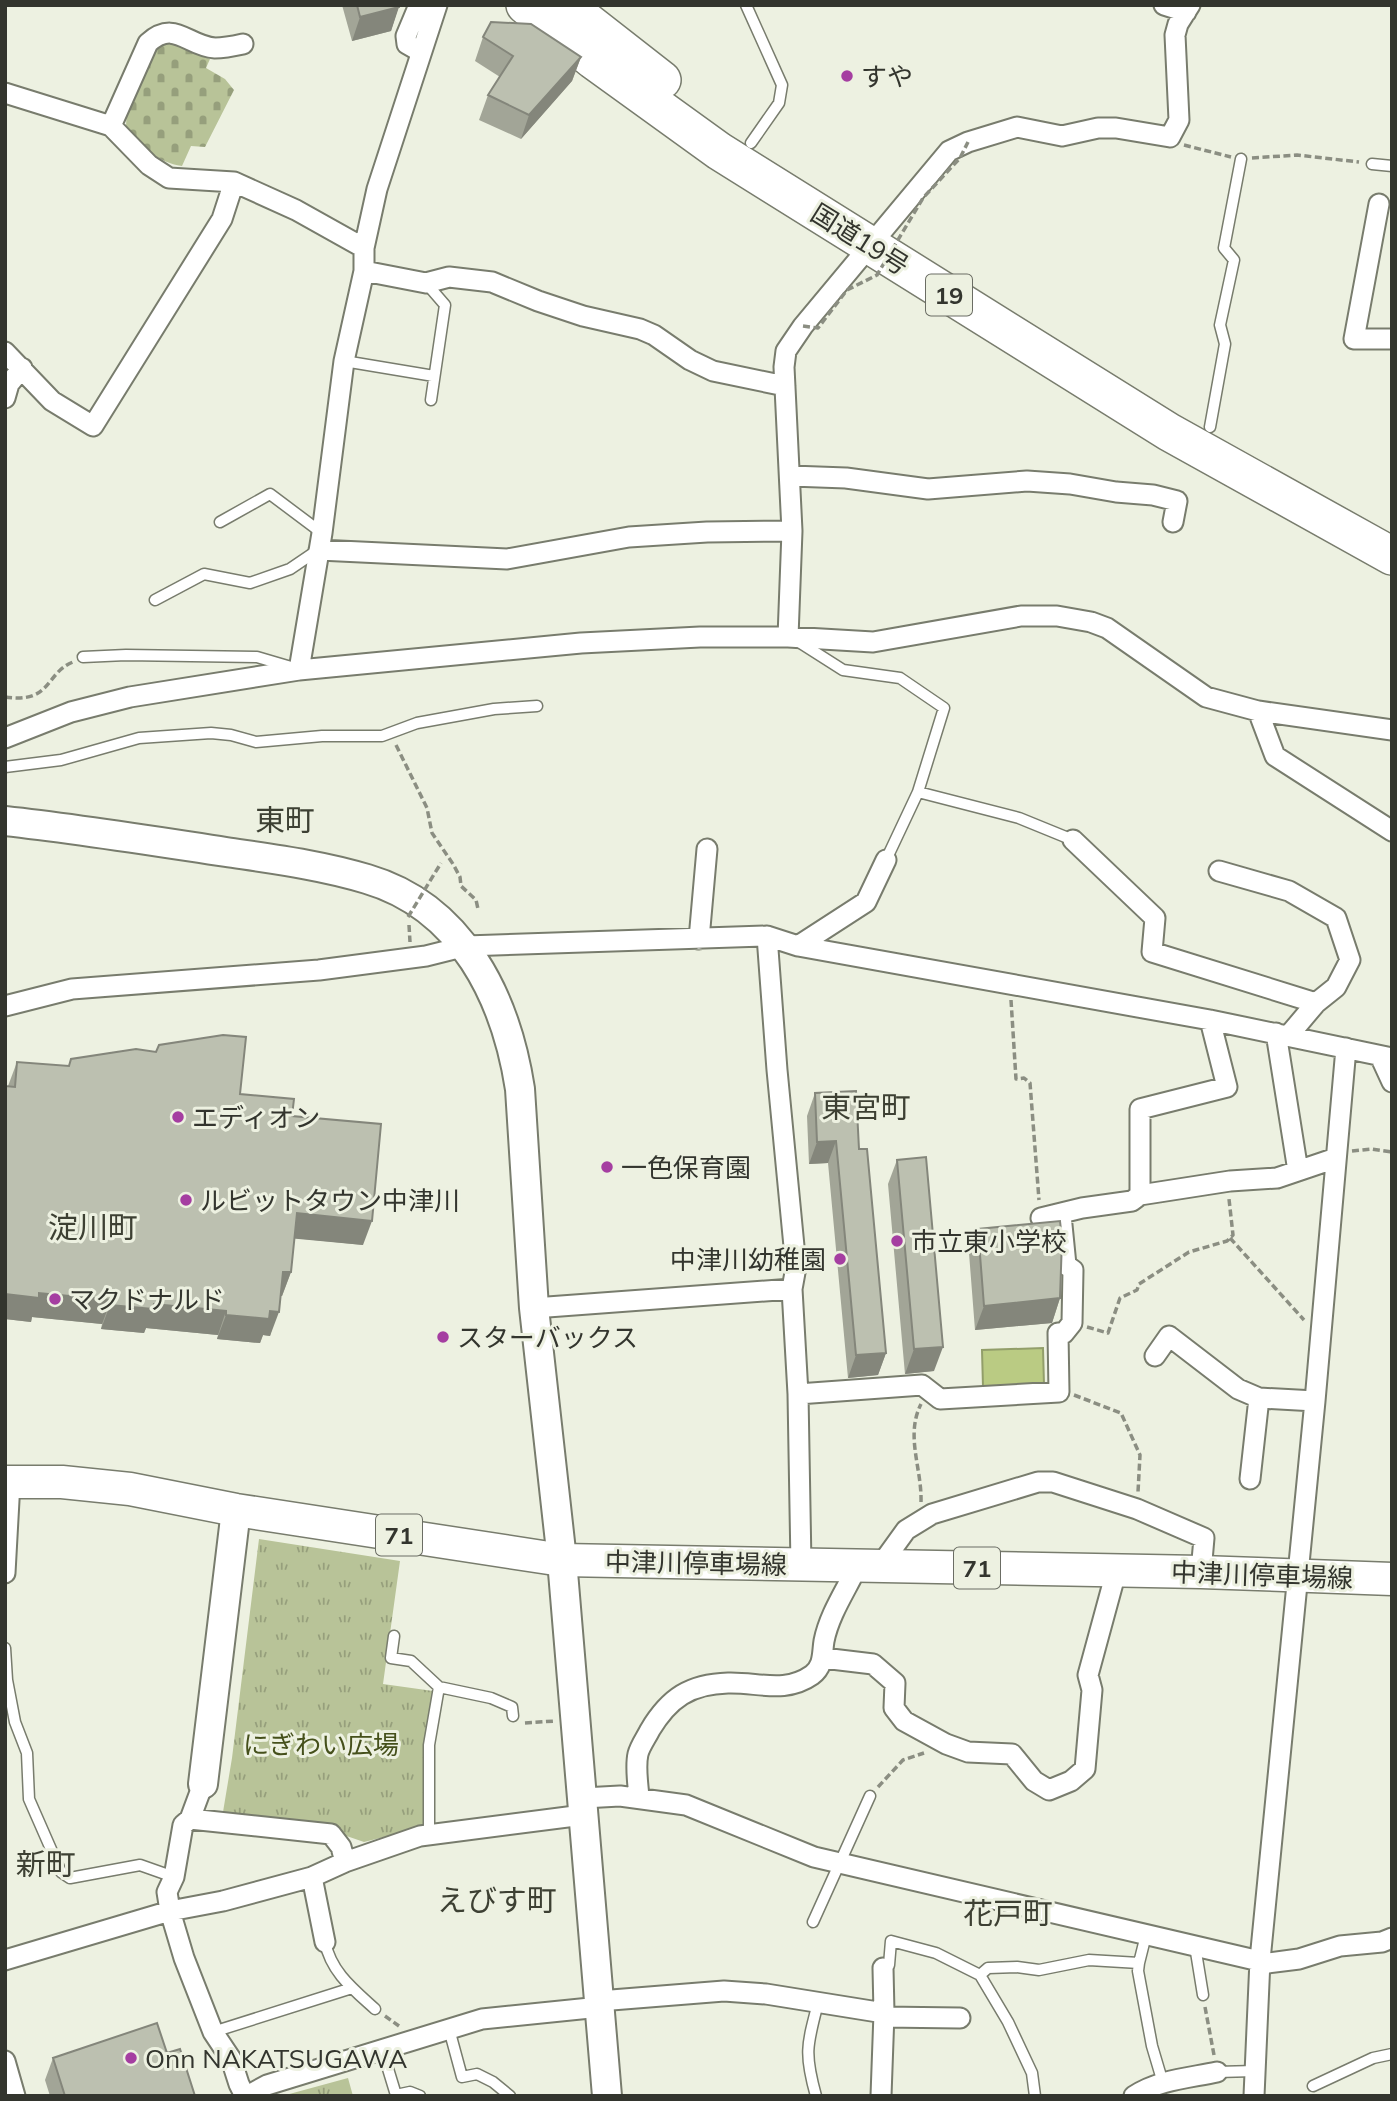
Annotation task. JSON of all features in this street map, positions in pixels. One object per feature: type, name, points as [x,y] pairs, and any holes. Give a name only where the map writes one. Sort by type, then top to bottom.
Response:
[{"type":"highway","name":"国道19号","points":[[524,5],[593,60],[719,151],[1392,529]]},
{"type":"highway","name":"国道19号","points":[[583,14],[676,92],[751,143],[877,238],[1169,432],[1392,556]]},
{"type":"main road","name":"中津川停車場線","points":[[8,1482],[62,1482],[130,1489],[236,1510],[562,1560],[1200,1572],[1392,1579]]},
{"type":"street","points":[[419,5],[406,36],[407,44],[421,52]]},
{"type":"street","points":[[299,670],[321,541],[344,361],[364,271],[364,248],[377,189],[437,5]]},
{"type":"street","points":[[792,638],[791,476],[785,386],[786,351],[803,326],[949,151],[968,142],[1017,127],[1062,136],[1098,128],[1116,128],[1170,137],[1179,120],[1175,35],[1178,24],[1188,9],[1164,5]]},
{"type":"street","points":[[111,126],[148,43],[158,34],[175,33],[213,48],[243,44]]},
{"type":"street","points":[[5,93],[111,126],[149,165],[169,178],[234,182],[296,210],[364,248]]},
{"type":"street","points":[[5,352],[52,401],[93,426],[222,219],[234,182]]},
{"type":"street","points":[[1379,204],[1354,339],[1392,339]]},
{"type":"street","points":[[364,271],[426,283],[449,277],[492,282],[538,302],[640,329],[713,371],[785,386]]},
{"type":"street","points":[[5,398],[9,384],[22,368]]},
{"type":"street","points":[[791,476],[846,478],[928,489],[1027,481],[1070,484],[1153,495],[1177,501],[1173,522]]},
{"type":"street","points":[[321,541],[507,559],[629,537],[707,532],[792,531]]},
{"type":"street","points":[[5,738],[71,712],[130,697],[299,670],[580,643],[699,637],[873,642],[1021,616],[1057,615],[1107,628],[1206,697],[1258,711],[1392,730]]},
{"type":"street","points":[[1258,711],[1275,756],[1392,831]]},
{"type":"street","points":[[5,821],[311,865],[369,879],[418,903],[435,915],[466,946],[491,988],[516,1061],[520,1089],[534,1308],[562,1560],[607,2096]]},
{"type":"street","points":[[1073,840],[1155,918],[1152,952],[1316,1003]]},
{"type":"street","points":[[699,939],[708,849]]},
{"type":"street","points":[[798,946],[866,902],[887,860]]},
{"type":"street","points":[[1219,871],[1289,891],[1336,918],[1350,960],[1336,987],[1282,1034]]},
{"type":"street","points":[[5,1006],[72,989],[319,970],[426,956],[466,946],[767,936],[798,946],[1210,1020],[1386,1057],[1392,1082]]},
{"type":"street","points":[[767,936],[796,1267],[792,1289],[798,1394],[801,1565]]},
{"type":"street","points":[[1140,1195],[1140,1109],[1227,1087],[1210,1020]]},
{"type":"street","points":[[1282,1034],[1298,1171]]},
{"type":"street","points":[[1254,2096],[1260,1961],[1321,1338],[1346,1048]]},
{"type":"street","points":[[1041,1218],[1082,1208],[1132,1201],[1140,1195],[1230,1181],[1277,1178],[1337,1156]]},
{"type":"street","points":[[798,1394],[922,1385],[940,1399],[1059,1392],[1058,1333],[1064,1333],[1072,1323],[1073,1270],[1066,1265],[1061,1215]]},
{"type":"street","points":[[534,1308],[792,1289]]},
{"type":"street","points":[[1155,1356],[1169,1336],[1238,1389],[1259,1398],[1315,1401]]},
{"type":"street","points":[[1250,1479],[1259,1398]]},
{"type":"street","points":[[5,1573],[8,1482]]},
{"type":"street","points":[[639,1797],[637,1756],[660,1714],[672,1700],[713,1685],[729,1683],[780,1687],[812,1675],[822,1658],[829,1626],[868,1567],[906,1530],[932,1514],[1038,1482],[1053,1482],[1137,1510],[1204,1538],[1200,1572]]},
{"type":"street","points":[[236,1510],[203,1784],[190,1819],[183,1825],[174,1877],[167,1892],[184,1958],[213,2032],[231,2059],[246,2096],[267,2085],[482,2019],[599,2004],[724,1991],[884,2015],[960,2018]]},
{"type":"street","points":[[822,1658],[873,1664],[895,1683],[894,1708],[904,1721],[946,1744],[968,1752],[998,1751],[1012,1754],[1034,1781],[1049,1790],[1071,1781],[1085,1769],[1091,1690],[1088,1675],[1116,1572]]},
{"type":"street","points":[[5,1960],[170,1911],[223,1901],[312,1877],[345,1862],[429,1835],[639,1797],[686,1805],[814,1857],[1268,1964],[1299,1959],[1340,1945],[1382,1942],[1392,1938]]},
{"type":"street","points":[[190,1819],[331,1835],[341,1847],[345,1862]]},
{"type":"street","points":[[312,1877],[324,1942]]},
{"type":"street","points":[[881,2096],[883,1968]]},
{"type":"street","points":[[5,2060],[15,2096]]},
{"type":"street","points":[[1134,2096],[1145,2088],[1217,2072]]},
{"type":"lane","points":[[746,5],[782,85],[779,103],[751,143]]},
{"type":"lane","points":[[1210,427],[1225,344],[1220,325],[1234,260],[1224,248],[1241,159]]},
{"type":"lane","points":[[1372,164],[1392,166]]},
{"type":"lane","points":[[426,283],[444,305],[431,400]]},
{"type":"lane","points":[[344,361],[435,376]]},
{"type":"lane","points":[[155,600],[204,574],[250,583],[290,569],[321,541],[270,494],[220,522]]},
{"type":"lane","points":[[792,638],[842,670],[900,678],[944,708],[918,792],[887,860]]},
{"type":"lane","points":[[83,657],[257,657],[299,670]]},
{"type":"lane","points":[[5,766],[61,760],[139,738],[211,733],[256,742],[322,736],[382,736],[417,723],[494,709],[537,706]]},
{"type":"lane","points":[[918,792],[1019,818],[1073,840]]},
{"type":"lane","points":[[394,1636],[391,1658],[411,1661],[424,1670],[439,1687],[491,1698],[512,1707],[513,1716]]},
{"type":"lane","points":[[5,1648],[7,1680],[15,1722],[27,1753],[29,1799],[61,1872],[71,1878],[140,1865],[174,1877]]},
{"type":"lane","points":[[429,1835],[429,1745],[439,1687]]},
{"type":"lane","points":[[813,1922],[870,1797]]},
{"type":"lane","points":[[1146,1935],[1138,1971],[1152,2046],[1163,2083]]},
{"type":"lane","points":[[883,1968],[889,1965],[891,1941],[936,1953],[980,1975],[1008,2022],[1032,2073],[1035,2096]]},
{"type":"lane","points":[[324,1942],[328,1957],[345,1983],[375,2008]]},
{"type":"lane","points":[[1195,1946],[1203,1995]]},
{"type":"lane","points":[[980,1975],[988,1968],[1017,1967],[1039,1970],[1089,1959],[1139,1963]]},
{"type":"lane","points":[[213,2032],[352,1988]]},
{"type":"lane","points":[[816,2096],[807,2059],[807,2046],[818,2003]]},
{"type":"lane","points":[[449,2028],[462,2077],[477,2074],[493,2082],[510,2096]]},
{"type":"lane","points":[[382,2049],[396,2096],[410,2092],[420,2096]]},
{"type":"lane","points":[[1313,2086],[1373,2058],[1392,2054]]},
{"type":"lane","points":[[1217,2072],[1255,2071]]},
{"type":"path","points":[[1170,137],[1180,144],[1241,159],[1297,155],[1372,164]]},
{"type":"path","points":[[803,326],[818,328],[847,290],[877,275],[923,198],[960,158],[968,142]]},
{"type":"path","points":[[5,696],[15,698],[36,695],[51,683],[65,665],[83,657]]},
{"type":"path","points":[[391,734],[427,807],[432,833],[460,877],[461,886],[476,900],[478,909]]},
{"type":"path","points":[[411,948],[408,917],[441,863],[449,857]]},
{"type":"path","points":[[1009,984],[1016,1079],[1024,1078],[1030,1083],[1041,1218]]},
{"type":"path","points":[[1337,1156],[1371,1149],[1392,1152]]},
{"type":"path","points":[[1072,1323],[1108,1333],[1120,1298],[1137,1290],[1139,1284],[1189,1252],[1227,1241],[1233,1235],[1228,1209],[1230,1181]]},
{"type":"path","points":[[1230,1238],[1321,1338]]},
{"type":"path","points":[[920,1522],[922,1485],[912,1431],[914,1417],[921,1404],[922,1385]]},
{"type":"path","points":[[1059,1392],[1121,1413],[1140,1455],[1137,1510]]},
{"type":"path","points":[[513,1716],[516,1723],[576,1720]]},
{"type":"path","points":[[870,1797],[903,1760],[946,1744]]},
{"type":"path","points":[[1203,1995],[1217,2072]]},
{"type":"path","points":[[375,2008],[412,2039]]},
{"type":"green space","points":[[166,41],[210,59],[206,68],[225,79],[234,90],[205,147],[191,146],[182,166],[165,161],[150,152],[126,126],[127,108],[152,51]]},
{"type":"green space","name":"にぎわい広場","points":[[259,1539],[400,1561],[383,1684],[433,1691],[424,1748],[424,1827],[364,1842],[335,1832],[222,1818]]},
{"type":"green space","points":[[348,2078],[353,2096],[282,2096]]},
{"type":"shaded area","points":[[1043,1348],[1044,1385],[983,1387],[982,1350]]},
{"type":"building","points":[[357,5],[399,5],[399,7],[360,17]]},
{"type":"building","points":[[491,22],[531,24],[581,57],[529,115],[488,95],[513,56],[483,37]]},
{"type":"building","name":"ルビットタウン中津川","points":[[223,1035],[246,1037],[240,1094],[294,1099],[292,1116],[381,1124],[372,1221],[297,1213],[291,1272],[283,1272],[279,1312],[270,1311],[269,1319],[226,1315],[226,1311],[154,1304],[153,1309],[110,1305],[111,1300],[39,1293],[39,1298],[5,1294],[5,1086],[15,1087],[17,1062],[69,1066],[71,1059],[136,1049],[156,1052],[159,1045]]},
{"type":"building","points":[[856,1091],[859,1149],[867,1149],[886,1353],[856,1355],[836,1141],[817,1142],[815,1093]]},
{"type":"building","points":[[926,1157],[943,1347],[914,1349],[897,1160]]},
{"type":"building","points":[[1060,1221],[1060,1298],[984,1306],[978,1229]]},
{"type":"building","points":[[157,2023],[167,2053],[180,2049],[195,2096],[65,2096],[53,2058]]},
{"type":"place","name":"すや","points":[[847,76]]},
{"type":"place","name":"エディオン","points":[[178,1117]]},
{"type":"place","name":"一色保育園","points":[[607,1167]]},
{"type":"place","name":"ルビットタウン中津川","points":[[186,1200]]},
{"type":"place","name":"市立東小学校","points":[[897,1241]]},
{"type":"place","name":"中津川幼稚園","points":[[840,1259]]},
{"type":"place","name":"マクドナルド","points":[[55,1299]]},
{"type":"place","name":"スターバックス","points":[[443,1337]]},
{"type":"place","name":"Onn NAKATSUGAWA","points":[[131,2058]]},
{"type":"district","name":"東町","points":[[285,820]]},
{"type":"district","name":"東宮町","points":[[866,1107]]},
{"type":"district","name":"淀川町","points":[[93,1227]]},
{"type":"district","name":"新町","points":[[46,1864]]},
{"type":"district","name":"えびす町","points":[[497,1900]]},
{"type":"district","name":"花戸町","points":[[1008,1913]]}]
